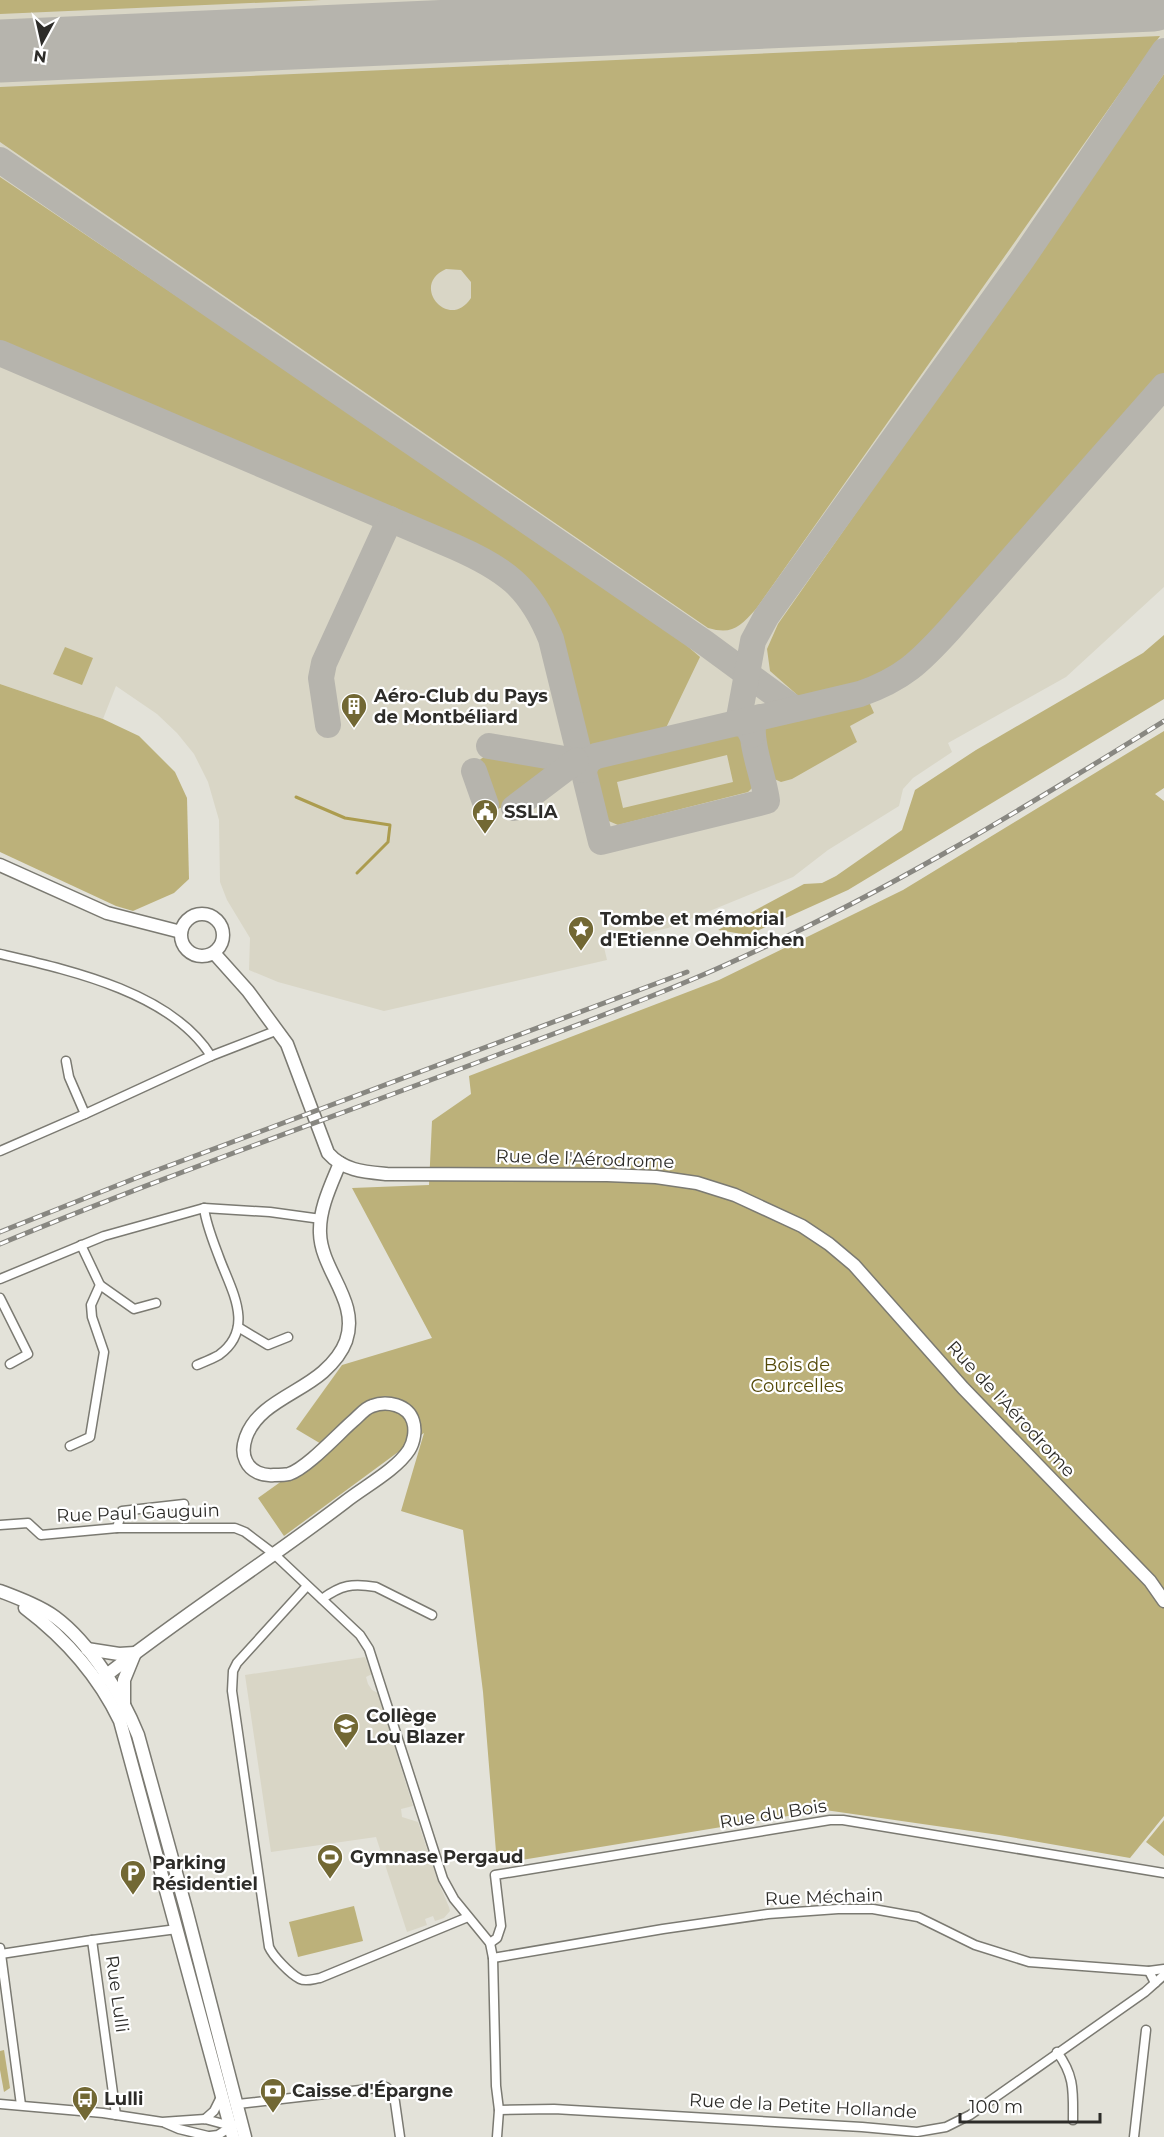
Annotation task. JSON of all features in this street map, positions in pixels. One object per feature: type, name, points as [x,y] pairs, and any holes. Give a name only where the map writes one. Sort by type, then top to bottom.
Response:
[{"type":"street","points":[[0,865],[107,913],[180,932]]},
{"type":"street","points":[[200,913],[213,916],[221,925],[223,937],[214,953],[207,956],[193,954],[183,945],[180,932],[187,919],[193,915],[200,913]]},
{"type":"street","points":[[102,1678],[393,1467],[411,1448],[414,1436],[414,1423],[409,1412],[399,1406],[373,1405],[303,1465],[289,1474],[263,1475],[254,1471],[247,1462],[243,1452],[251,1425],[264,1412],[321,1374],[333,1363],[346,1341],[348,1311],[322,1246],[320,1234],[323,1208],[340,1163],[328,1153],[292,1055],[278,1030],[214,953]]},
{"type":"street","points":[[0,954],[68,970],[109,984],[158,1007],[200,1039],[211,1056]]},
{"type":"street","points":[[0,1151],[211,1056],[278,1030]]},
{"type":"street","points":[[66,1061],[69,1077],[85,1114]]},
{"type":"street","name":"Rue de l'Aérodrome","points":[[340,1163],[357,1171],[387,1174],[617,1175],[677,1179],[735,1195],[802,1226],[854,1265],[963,1388],[1150,1581],[1164,1600]]},
{"type":"street","points":[[0,1279],[104,1236],[204,1208],[270,1212],[321,1219]]},
{"type":"street","points":[[197,1365],[217,1356],[228,1347],[238,1328],[237,1305],[219,1259],[204,1208]]},
{"type":"street","points":[[81,1245],[100,1285],[134,1309],[156,1303]]},
{"type":"street","points":[[70,1446],[90,1437],[104,1352],[92,1317],[91,1305],[100,1285]]},
{"type":"street","points":[[0,1299],[28,1354],[10,1364]]},
{"type":"street","points":[[238,1328],[268,1345],[288,1337]]},
{"type":"street","points":[[117,1528],[122,1511],[184,1504]]},
{"type":"street","name":"Rue Paul Gauguin","points":[[0,1525],[28,1523],[40,1535],[117,1528],[235,1528],[245,1532],[274,1554]]},
{"type":"street","points":[[274,1554],[360,1635],[369,1649],[443,1879],[454,1899],[490,1942],[493,1958],[496,2086],[499,2110],[496,2137]]},
{"type":"street","points":[[322,1599],[338,1588],[356,1585],[376,1587],[432,1615]]},
{"type":"street","points":[[307,1586],[237,1663],[233,1671],[232,1690],[269,1947],[273,1954],[300,1978],[307,1980],[320,1978],[468,1917]]},
{"type":"street","points":[[4,1593],[53,1615],[70,1629],[87,1649],[102,1678],[120,1721],[222,2094],[236,2129]]},
{"type":"street","points":[[4,1593],[47,1624],[102,1678],[124,1706],[138,1735],[238,2104],[236,2129]]},
{"type":"street","points":[[87,1649],[119,1654],[135,1653]]},
{"type":"street","points":[[124,1706],[124,1680],[135,1653]]},
{"type":"street","name":"Rue du Bois","points":[[490,1942],[497,1938],[501,1926],[495,1875],[830,1821],[843,1820],[1164,1873]]},
{"type":"street","name":"Rue Méchain","points":[[493,1958],[768,1914],[873,1909],[918,1917],[975,1945],[1029,1962],[1149,1971],[1164,1969]]},
{"type":"street","points":[[92,1940],[177,1929]]},
{"type":"street","name":"Rue Lulli","points":[[1,1951],[92,1940],[116,2115]]},
{"type":"street","points":[[1,1951],[21,2106]]},
{"type":"street","points":[[1149,1971],[1155,1983]]},
{"type":"street","name":"Rue de la Petite Hollande","points":[[499,2110],[554,2109],[917,2132],[946,2127],[970,2115],[1155,1983],[1164,1974]]},
{"type":"street","points":[[1134,2137],[1138,2118],[1146,2030]]},
{"type":"street","points":[[1057,2052],[1067,2065],[1073,2085],[1073,2120]]},
{"type":"street","points":[[238,2104],[386,2087],[394,2095],[400,2137]]},
{"type":"street","points":[[205,2119],[214,2111],[222,2094]]},
{"type":"street","points":[[1,2105],[116,2115],[162,2122],[205,2119],[236,2129],[245,2137]]},
{"type":"street","points":[[162,2122],[211,2137],[236,2129]]},
{"type":"street","points":[[860,2137],[862,2127]]},
{"type":"shaded area","points":[[0,0],[1164,0],[1164,587],[1066,677],[948,743],[952,752],[913,778],[903,789],[899,806],[828,850],[793,877],[668,928],[603,943],[607,960],[384,1011],[278,982],[249,970],[250,938],[227,900],[220,882],[219,820],[208,782],[194,754],[177,733],[157,714],[116,686],[103,719],[0,684]]},
{"type":"shaded area","points":[[365,1657],[372,1674],[366,1677],[368,1684],[378,1693],[413,1806],[401,1809],[402,1817],[418,1822],[450,1911],[444,1918],[435,1921],[433,1916],[425,1919],[427,1925],[407,1932],[376,1837],[271,1852],[245,1675]]},
{"type":"green space","points":[[0,0],[321,0],[0,14]]},
{"type":"green space","points":[[1160,36],[756,609],[740,625],[723,631],[708,628],[0,142],[0,87]],"holes":[[[446,269],[461,270],[471,282],[471,298],[462,307],[453,310],[444,308],[436,302],[431,285],[436,276]]]},
{"type":"green space","points":[[1164,74],[1164,373],[912,658],[872,679],[802,699],[770,671],[767,649],[778,624]]},
{"type":"green space","points":[[0,177],[657,620],[700,657],[664,732],[608,747],[593,748],[586,745],[563,654],[547,612],[537,594],[524,579],[495,557],[0,346]]},
{"type":"green space","points":[[1164,635],[1164,699],[848,890],[748,935],[718,930],[804,884],[822,883],[836,876],[902,830],[915,790],[976,750],[1143,653]]},
{"type":"green space","points":[[65,647],[93,658],[82,685],[53,674]]},
{"type":"green space","points":[[0,684],[103,719],[139,736],[175,772],[187,798],[189,879],[174,893],[133,911],[116,906],[0,852]]},
{"type":"green space","points":[[858,699],[870,704],[874,713],[850,726],[857,742],[792,779],[781,782],[772,778],[760,735],[763,724]]},
{"type":"green space","points":[[734,730],[746,737],[756,777],[753,787],[748,792],[618,825],[604,819],[601,814],[592,775],[599,763]],"holes":[[[727,755],[733,782],[623,808],[617,782]]]},
{"type":"green space","name":"Bois de Courcelles","points":[[1164,731],[1164,788],[1155,794],[1164,801],[1164,1816],[1130,1858],[999,1835],[825,1810],[497,1864],[483,1692],[463,1530],[401,1511],[424,1433],[284,1536],[258,1498],[328,1448],[296,1429],[342,1365],[432,1338],[352,1188],[429,1185],[432,1121],[471,1094],[469,1076],[719,980],[903,890]]},
{"type":"green space","points":[[488,754],[560,767],[513,805],[496,809],[485,795],[478,772],[478,761]]},
{"type":"green space","points":[[1164,1820],[1164,1856],[1146,1842]]},
{"type":"green space","points":[[354,1906],[363,1941],[298,1957],[289,1922]]},
{"type":"green space","points":[[4,2050],[10,2088],[4,2092],[0,2070],[0,2051]]},
{"type":"waterway","points":[[296,797],[345,818],[390,825],[388,842],[357,873]]},
{"type":"taxiway","points":[[1155,0],[1164,3]]},
{"type":"taxiway","points":[[752,735],[747,726],[738,723],[753,641],[766,617],[1021,261],[1164,51]]},
{"type":"taxiway","points":[[0,160],[705,643],[795,709]]},
{"type":"taxiway","points":[[0,353],[455,547],[502,572],[525,593],[543,621],[551,639],[601,842],[767,801],[753,739],[754,722],[760,717]]},
{"type":"taxiway","points":[[584,770],[588,761],[596,756],[860,694],[899,676],[920,660],[950,629],[1164,386]]},
{"type":"taxiway","points":[[328,725],[321,678],[324,663],[390,519]]},
{"type":"taxiway","points":[[489,746],[581,760]]},
{"type":"taxiway","points":[[514,808],[576,761]]},
{"type":"taxiway","points":[[474,771],[486,805]]},
{"type":"runway","points":[[0,51],[1153,0]]},
{"type":"railway","points":[[0,1244],[188,1170],[610,1013],[714,970],[830,915],[944,854],[1164,721]]},
{"type":"railway","points":[[0,1232],[136,1178],[687,972]]},
{"type":"place","name":"Aéro-Club du Pays de Montbéliard","points":[[354,729]]},
{"type":"place","name":"SSLIA","points":[[485,835]]},
{"type":"place","name":"Tombe et mémorial d'Etienne Oehmichen","points":[[581,952]]},
{"type":"place","name":"Collège Lou Blazer","points":[[346,1749]]},
{"type":"place","name":"Gymnase Pergaud","points":[[330,1880]]},
{"type":"place","name":"Parking Résidentiel","points":[[133,1896]]},
{"type":"place","name":"Caisse d'Épargne","points":[[273,2114]]},
{"type":"place","name":"Lulli","points":[[85,2122]]}]
